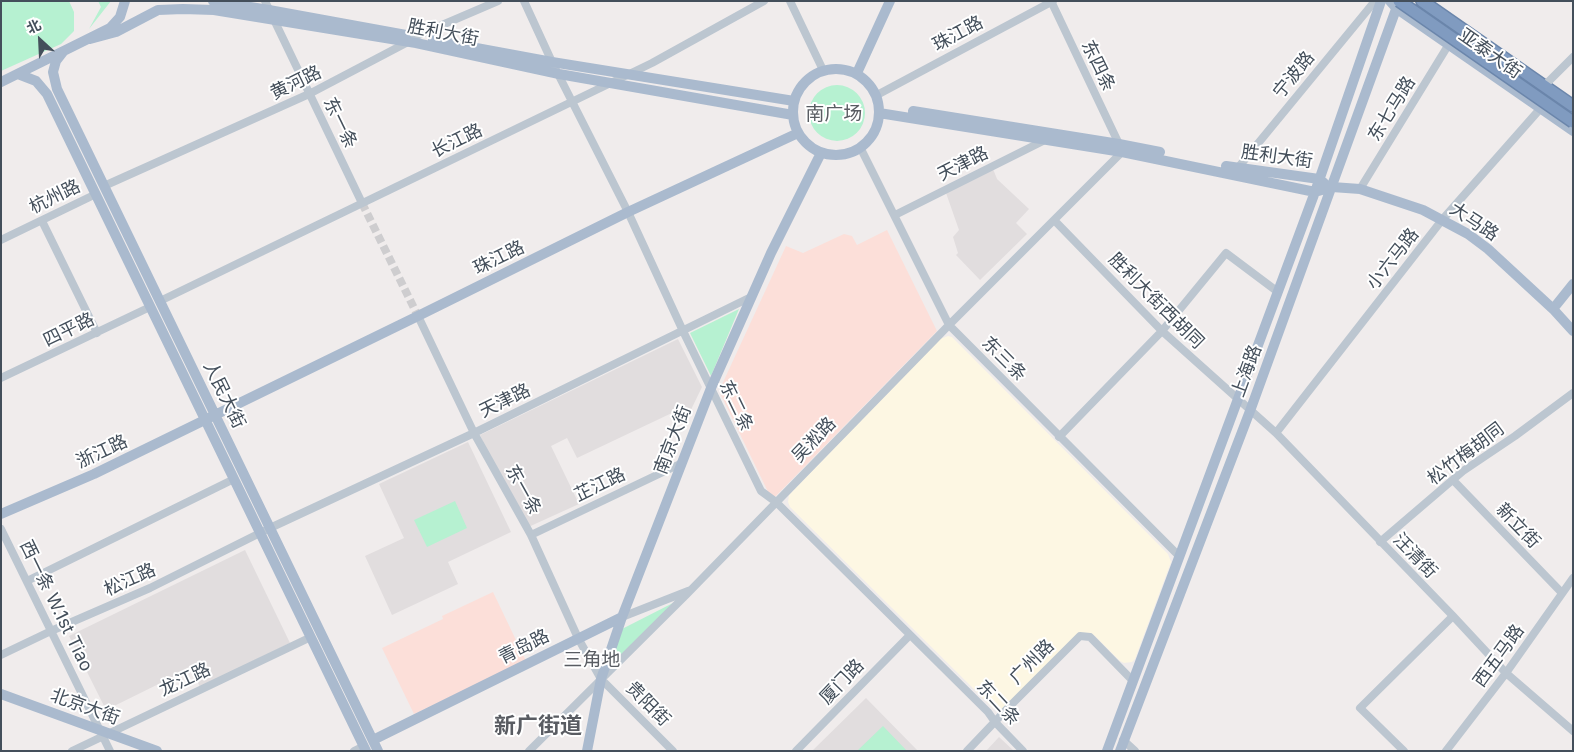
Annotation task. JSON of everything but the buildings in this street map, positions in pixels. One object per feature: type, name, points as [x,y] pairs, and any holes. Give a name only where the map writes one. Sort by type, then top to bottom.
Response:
[{"type":"highway","points":[[1422,1],[1573,106]]},
{"type":"highway","points":[[1396,3],[1573,122]]},
{"type":"main road","points":[[2,82],[90,39],[115,23],[123,10],[125,1]]},
{"type":"main road","name":"胜利大街","points":[[213,1],[267,5],[559,74],[793,115]]},
{"type":"main road","points":[[856,73],[890,1]]},
{"type":"main road","name":"上海路","points":[[1107,751],[1315,192],[1381,1]]},
{"type":"main road","name":"亚泰大街","points":[[1429,1],[1573,100]]},
{"type":"main road","name":"上海路","points":[[1120,751],[1250,411],[1332,187],[1396,3]]},
{"type":"main road","name":"亚泰大街","points":[[1396,3],[1449,44],[1573,131]]},
{"type":"main road","name":"胜利大街","points":[[90,39],[116,32],[158,10],[214,10],[411,39],[794,101]]},
{"type":"main road","name":"人民大街","points":[[63,52],[54,66],[55,83],[378,751]]},
{"type":"main road","points":[[842,69],[856,73],[871,86],[877,95],[880,110],[870,140],[860,147],[838,156],[820,153],[808,146],[798,133],[793,115],[794,101],[805,82],[823,70],[842,69]]},
{"type":"main road","name":"人民大街","points":[[18,74],[36,81],[44,89],[311,637],[361,749]]},
{"type":"main road","name":"胜利大街","points":[[880,110],[1121,148],[1238,169],[1319,179],[1332,187]]},
{"type":"main road","name":"胜利大街","points":[[880,110],[1045,140],[1121,148],[1315,192],[1332,187]]},
{"type":"main road","name":"珠江路","points":[[215,415],[628,212],[798,133]]},
{"type":"main road","name":"南京大街","points":[[588,751],[601,679],[622,617],[682,462],[711,388],[751,297],[820,153]]},
{"type":"main road","name":"大马路","points":[[1332,187],[1360,189],[1423,210],[1468,234],[1488,249],[1553,309],[1573,331]]},
{"type":"main road","points":[[1553,309],[1573,284]]},
{"type":"main road","name":"浙江路","points":[[1,514],[94,474],[215,415]]},
{"type":"main road","name":"青岛路","points":[[373,740],[622,617]]},
{"type":"main road","name":"北京大街","points":[[1,694],[104,733],[141,751]]},
{"type":"main road","name":"北京大街","points":[[1,701],[157,751]]},
{"type":"street","name":"黄河路","points":[[104,186],[309,94],[411,39],[498,1]]},
{"type":"street","name":"东二条","points":[[524,1],[552,62],[628,212],[683,331],[761,491],[776,502],[988,712],[1023,751]]},
{"type":"street","name":"长江路","points":[[160,302],[631,74],[764,1]]},
{"type":"street","points":[[790,1],[823,70]]},
{"type":"street","name":"宁波路","points":[[1238,169],[1375,1]]},
{"type":"street","name":"珠江路","points":[[877,95],[1052,2]]},
{"type":"street","name":"东四条","points":[[1052,2],[1121,148]]},
{"type":"street","name":"东一条","points":[[267,5],[362,203]]},
{"type":"street","name":"东七马路","points":[[1360,189],[1449,44]]},
{"type":"street","points":[[1548,82],[1573,57]]},
{"type":"street","name":"小六马路","points":[[1276,433],[1442,220],[1540,109]]},
{"type":"street","name":"天津路","points":[[895,215],[1045,140]]},
{"type":"street","name":"东三条","points":[[860,147],[949,325],[1179,556]]},
{"type":"street","name":"吴淞路","points":[[529,751],[692,589],[1054,220],[1121,148]]},
{"type":"street","name":"杭州路","points":[[1,240],[96,194]]},
{"type":"street","name":"胜利大街西胡同","points":[[1054,220],[1162,331],[1238,401]]},
{"type":"street","points":[[42,221],[97,333]]},
{"type":"street","points":[[1059,436],[1162,331],[1226,253],[1278,292]]},
{"type":"street","name":"天津路","points":[[270,528],[474,432],[751,297]]},
{"type":"street","name":"四平路","points":[[1,378],[150,307]]},
{"type":"street","name":"东一条","points":[[418,316],[474,432],[531,535],[578,638],[601,679]]},
{"type":"street","name":"松竹梅胡同","points":[[1380,542],[1453,480],[1573,393]]},
{"type":"street","name":"汪清街","points":[[1238,401],[1276,433],[1506,673],[1573,731]]},
{"type":"street","name":"芷江路","points":[[531,535],[682,462]]},
{"type":"street","points":[[27,581],[234,479]]},
{"type":"street","name":"新立街","points":[[1453,480],[1562,593]]},
{"type":"street","name":"松江路","points":[[1,655],[51,630],[150,588],[270,528]]},
{"type":"street","name":"西一条 W.1st Tiao","points":[[1,529],[104,733],[110,751]]},
{"type":"street","name":"西五马路","points":[[1446,751],[1506,673],[1573,578]]},
{"type":"street","name":"青岛路","points":[[622,617],[692,589]]},
{"type":"street","points":[[1404,751],[1360,708],[1453,616]]},
{"type":"street","name":"厦门路","points":[[796,751],[910,635]]},
{"type":"street","name":"广州路","points":[[967,751],[1077,639],[1085,636],[1090,638],[1133,681]]},
{"type":"street","name":"龙江路","points":[[72,751],[104,733],[311,637]]},
{"type":"street","name":"贵阳街","points":[[601,679],[674,751]]},
{"type":"street","points":[[1123,740],[1135,751]]},
{"type":"shaded area","points":[[993,169],[997,179],[1029,209],[1016,223],[1027,234],[980,280],[956,255],[958,253],[953,237],[959,230],[946,193]]},
{"type":"shaded area","points":[[887,230],[937,331],[772,500],[719,391],[786,246],[803,253],[844,234],[852,236],[857,245]]},
{"type":"shaded area","points":[[948,336],[952,337],[1168,554],[1171,562],[1135,659],[1132,662],[1124,663],[1120,661],[1090,633],[1080,634],[1004,709],[994,709],[790,507],[788,502],[789,495],[940,339]]},
{"type":"shaded area","points":[[678,339],[702,387],[687,418],[674,412],[577,458],[567,438],[551,446],[579,504],[524,529],[480,435]]},
{"type":"shaded area","points":[[468,442],[511,532],[448,562],[458,584],[392,615],[365,556],[404,538],[379,484]]},
{"type":"shaded area","points":[[245,550],[290,643],[200,687],[191,668],[106,710],[69,636]]},
{"type":"shaded area","points":[[493,592],[526,661],[414,714],[382,648],[443,619],[442,616]]},
{"type":"shaded area","points":[[866,698],[918,751],[812,751]]},
{"type":"shaded area","points":[[999,737],[1014,751],[986,751]]},
{"type":"green space","points":[[1,1],[69,1],[74,12],[74,31],[61,44],[1,71]]},
{"type":"green space","points":[[98,1],[111,1],[89,29],[101,7]]},
{"type":"green space","points":[[832,85],[842,85],[857,93],[863,102],[865,113],[863,124],[857,133],[842,141],[832,141],[821,136],[814,129],[809,118],[809,108],[814,97],[821,90]]},
{"type":"green space","points":[[739,309],[711,376],[690,333]]},
{"type":"green space","points":[[455,501],[467,528],[427,547],[414,520]]},
{"type":"green space","points":[[673,603],[604,676],[620,630]]},
{"type":"green space","points":[[883,726],[907,751],[857,751]]},
{"type":"tunnel","points":[[362,203],[418,316]]},
{"type":"district","name":"南广场","points":[[834,114]]},
{"type":"district","name":"三角地","points":[[592,660]]},
{"type":"district","name":"新广街道","points":[[538,726]]}]
